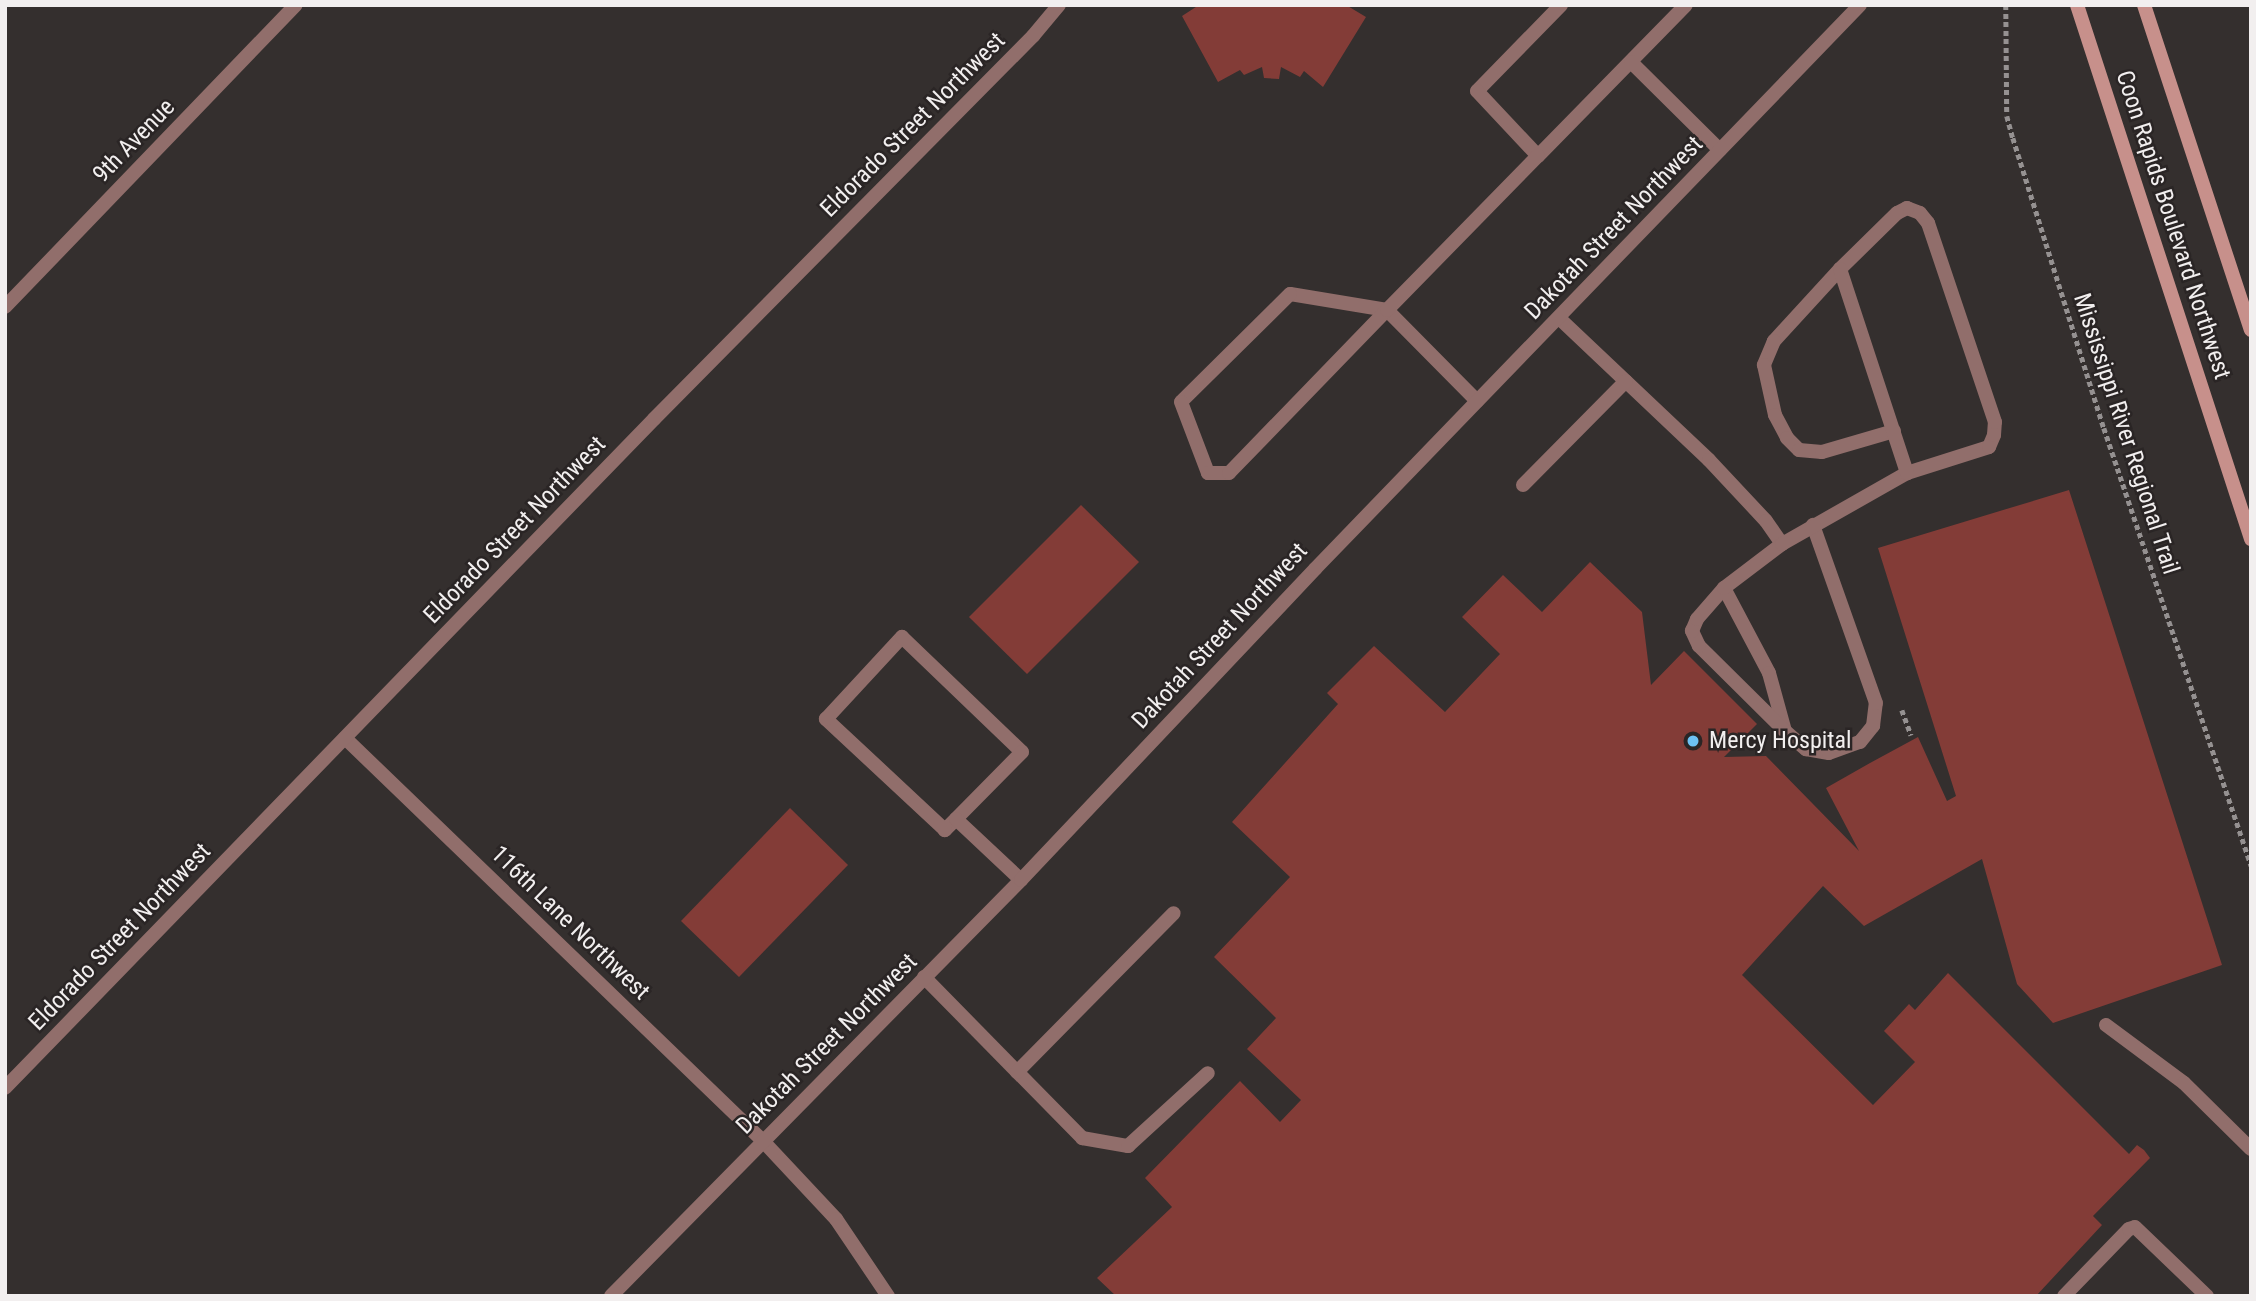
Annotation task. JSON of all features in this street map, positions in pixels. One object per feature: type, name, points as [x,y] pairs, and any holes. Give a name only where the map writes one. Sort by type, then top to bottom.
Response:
[{"type":"main road","name":"Coon Rapids Boulevard Northwest","points":[[2077,5],[2251,539]]},
{"type":"main road","name":"Coon Rapids Boulevard Northwest","points":[[2144,5],[2251,330]]},
{"type":"street","name":"9th Avenue","points":[[5,307],[296,5]]},
{"type":"street","name":"Eldorado Street Northwest","points":[[5,1087],[1033,36],[1059,5]]},
{"type":"street","points":[[1538,156],[1477,91],[1561,5]]},
{"type":"street","points":[[1477,401],[1387,310],[1290,294],[1181,402],[1208,473],[1229,473],[1387,310],[1686,5]]},
{"type":"street","name":"Dakotah Street Northwest","points":[[611,1296],[1021,880],[1477,401],[1560,319],[1860,5]]},
{"type":"street","points":[[1631,62],[1720,150]]},
{"type":"street","points":[[1813,525],[1876,703],[1873,726],[1860,742],[1829,753],[1806,749],[1785,731],[1713,663],[1692,631],[1697,619],[1724,588],[1782,544],[1813,525],[1907,474],[1989,447],[1995,422],[1928,223],[1920,213],[1907,208],[1897,213],[1840,269],[1774,341],[1764,365],[1775,415],[1799,450],[1822,452],[1894,430]]},
{"type":"street","points":[[1840,269],[1907,474]]},
{"type":"street","points":[[1560,319],[1726,477],[1766,521],[1782,544]]},
{"type":"street","points":[[1523,485],[1626,381]]},
{"type":"street","points":[[1724,588],[1769,673],[1785,731]]},
{"type":"street","points":[[902,637],[1022,752],[956,819],[944,830],[826,719],[902,637]]},
{"type":"street","name":"116th Lane Northwest","points":[[345,738],[763,1141],[836,1219],[888,1296]]},
{"type":"street","points":[[956,819],[1021,880]]},
{"type":"street","points":[[1017,1072],[1174,913]]},
{"type":"street","points":[[924,977],[1082,1138],[1128,1146],[1209,1073]]},
{"type":"street","points":[[2106,1025],[2184,1083],[2251,1149]]},
{"type":"street","points":[[2064,1296],[2129,1229],[2135,1227],[2207,1296]]},
{"type":"path","name":"Mississippi River Regional Trail","points":[[2006,5],[2007,116],[2013,138],[2104,428],[2251,866]]},
{"type":"building","points":[[1199,5],[1346,5],[1366,17],[1323,87],[1304,71],[1300,77],[1281,67],[1279,79],[1264,78],[1262,67],[1244,75],[1240,70],[1218,82],[1182,16]]},
{"type":"building","points":[[2069,490],[2222,965],[2053,1023],[2017,984],[1982,859],[1864,926],[1823,886],[1742,975],[1873,1105],[1915,1062],[1884,1031],[1909,1004],[1915,1010],[1948,973],[2129,1154],[2137,1145],[2144,1150],[2150,1158],[2093,1216],[2102,1225],[2036,1296],[1116,1296],[1097,1278],[1172,1207],[1145,1178],[1240,1081],[1280,1122],[1301,1100],[1247,1049],[1276,1018],[1214,957],[1290,877],[1232,822],[1338,704],[1327,693],[1374,646],[1445,712],[1500,654],[1462,617],[1503,575],[1542,612],[1590,562],[1642,612],[1651,685],[1684,651],[1757,724],[1724,757],[1766,756],[1859,851],[1826,788],[1870,763],[1918,737],[1947,801],[1956,796],[1878,548]]},
{"type":"building","points":[[1081,505],[1139,562],[1027,674],[969,617]]},
{"type":"building","points":[[790,808],[848,865],[739,977],[681,921]]},
{"type":"place","name":"Mercy Hospital","points":[[1693,741]]}]
